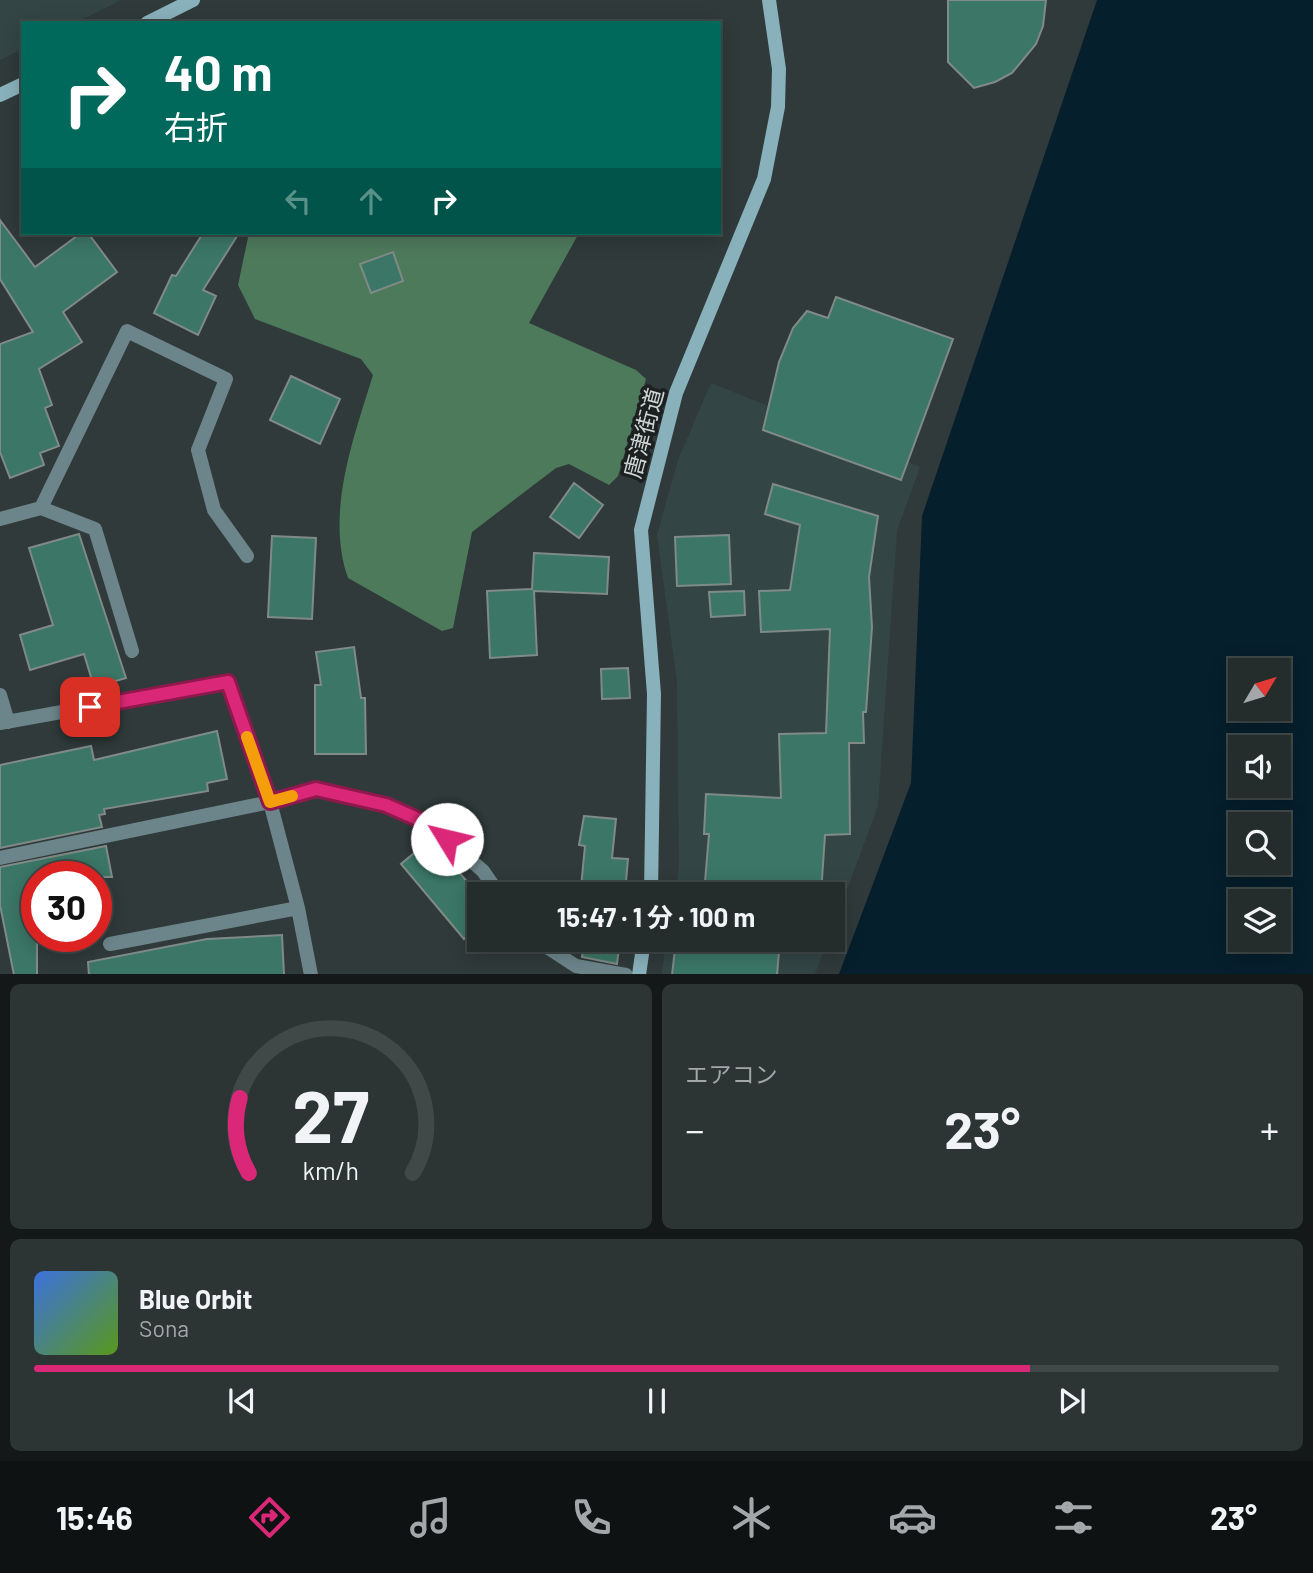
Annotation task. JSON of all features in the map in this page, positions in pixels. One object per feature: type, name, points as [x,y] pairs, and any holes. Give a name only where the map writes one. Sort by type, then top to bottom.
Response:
[{"type":"street","points":[[151,21],[193,0]]},
{"type":"street","name":"唐津街道","points":[[651,882],[654,694],[641,530],[676,393],[764,179],[778,107],[779,69],[769,0]]},
{"type":"street","points":[[0,95],[21,85]]},
{"type":"street","points":[[41,508],[127,331],[226,379],[198,450],[214,509],[247,556]]},
{"type":"street","points":[[0,519],[41,508],[95,529],[132,651]]},
{"type":"street","points":[[0,695],[4,722],[228,682],[270,802],[298,908],[311,974]]},
{"type":"street","points":[[0,858],[270,802],[316,789],[386,805],[429,824],[483,871],[491,882]]},
{"type":"street","points":[[112,944],[298,908]]},
{"type":"street","points":[[554,952],[576,966],[620,974]]},
{"type":"street","points":[[639,974],[642,952]]},
{"type":"shaded area","points":[[0,0],[121,0],[79,21],[21,21],[21,50],[0,60]]},
{"type":"shaded area","points":[[711,383],[920,467],[897,531],[878,806],[845,895],[845,882],[677,882],[679,867],[677,682],[657,535],[678,460]]},
{"type":"shaded area","points":[[665,952],[823,952],[815,974],[661,974]]},
{"type":"green space","points":[[249,235],[578,235],[529,323],[636,370],[646,379],[618,476],[609,485],[569,464],[556,468],[472,532],[453,628],[442,631],[348,578],[342,553],[341,502],[351,449],[373,375],[361,359],[255,319],[238,285]]},
{"type":"water","points":[[1097,0],[1313,0],[1313,974],[839,974],[911,783],[922,516]]},
{"type":"building","points":[[948,0],[1046,0],[1043,26],[1036,44],[1012,73],[995,82],[974,88],[948,62]]},
{"type":"building","points":[[0,220],[35,267],[78,235],[89,235],[117,272],[63,312],[82,342],[39,369],[52,405],[45,408],[59,446],[40,453],[44,465],[10,478],[0,452],[0,344],[33,332],[0,279]]},
{"type":"building","points":[[202,235],[238,235],[203,290],[216,296],[198,335],[154,313],[172,275],[176,276]]},
{"type":"building","points":[[393,252],[403,281],[371,293],[360,264]]},
{"type":"building","points":[[836,297],[953,339],[901,480],[763,430],[779,362],[793,328],[807,311],[828,318]]},
{"type":"building","points":[[291,376],[340,399],[320,444],[270,420]]},
{"type":"building","points":[[574,483],[603,505],[579,538],[550,517]]},
{"type":"building","points":[[773,484],[878,516],[869,577],[872,627],[866,712],[863,712],[864,743],[849,743],[850,834],[825,835],[822,882],[705,882],[709,834],[704,834],[706,794],[781,798],[779,734],[826,733],[830,629],[761,632],[759,591],[790,590],[800,525],[765,514]]},
{"type":"building","points":[[79,534],[126,678],[94,687],[84,654],[30,670],[20,635],[53,625],[29,548]]},
{"type":"building","points":[[729,535],[731,584],[677,586],[675,537]]},
{"type":"building","points":[[272,536],[316,538],[312,619],[268,617]]},
{"type":"building","points":[[534,553],[609,557],[607,594],[534,591],[537,655],[490,658],[487,591],[532,589]]},
{"type":"building","points":[[744,591],[745,615],[711,617],[709,592]]},
{"type":"building","points":[[354,647],[361,698],[365,698],[366,754],[315,754],[315,685],[321,685],[316,652]]},
{"type":"building","points":[[628,668],[630,698],[602,699],[601,669]]},
{"type":"building","points":[[217,731],[227,779],[207,783],[208,791],[104,809],[105,814],[99,815],[102,827],[0,848],[0,765],[91,746],[94,760]]},
{"type":"building","points":[[584,816],[616,819],[612,858],[628,859],[626,882],[581,882],[585,846],[579,845]]},
{"type":"building","points":[[431,839],[467,882],[467,936],[464,939],[401,864]]},
{"type":"building","points":[[106,846],[109,861],[30,861]]},
{"type":"building","points":[[21,863],[21,952],[37,952],[37,974],[14,974],[0,905],[0,867]]},
{"type":"building","points":[[282,935],[284,974],[89,974],[88,962],[207,939]]},
{"type":"building","points":[[583,952],[618,952],[617,964],[582,957]]},
{"type":"building","points":[[675,952],[779,952],[777,974],[672,974]]},
{"type":"slow traffic","points":[[247,737],[270,802],[292,796]]},
{"type":"route","points":[[90,707],[228,682],[270,802],[316,789],[386,805],[429,824],[447,839]]}]
